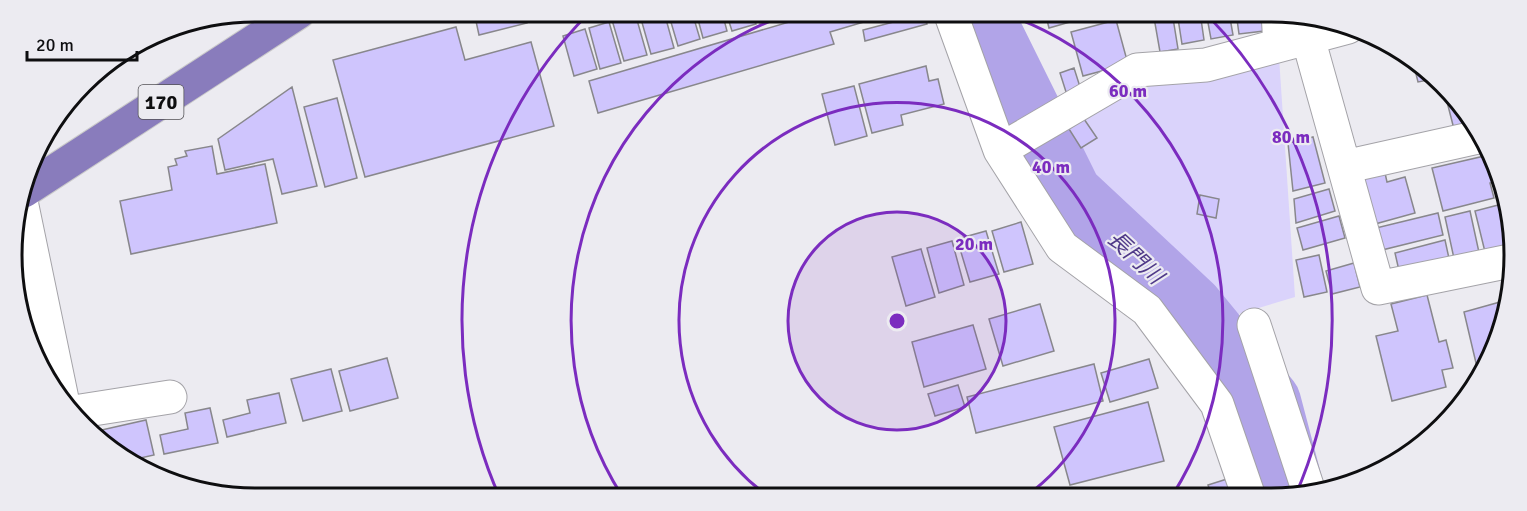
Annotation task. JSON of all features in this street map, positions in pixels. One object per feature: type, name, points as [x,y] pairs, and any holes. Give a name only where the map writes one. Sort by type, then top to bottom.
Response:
[{"type":"highway","name":"170","points":[[34,185],[284,22]]},
{"type":"street","points":[[954,22],[1000,150],[1062,247],[1147,310],[1217,404],[1246,488]]},
{"type":"street","points":[[1284,23],[1294,41],[1344,167],[1378,288],[1504,262]]},
{"type":"street","points":[[1000,150],[1137,70],[1206,65],[1334,31]]},
{"type":"street","points":[[1344,167],[1473,138]]},
{"type":"street","points":[[25,220],[58,378]]},
{"type":"street","points":[[1254,325],[1307,486]]},
{"type":"street","points":[[82,411],[170,397]]},
{"type":"shaded area","points":[[1279,57],[1295,297],[1235,315],[1070,160],[1056,132],[1129,91]]},
{"type":"building","points":[[476,22],[527,22],[527,23],[479,35]]},
{"type":"building","points":[[609,22],[621,63],[600,69],[589,28]]},
{"type":"building","points":[[613,22],[638,22],[647,55],[624,61]]},
{"type":"building","points":[[642,22],[667,22],[674,48],[651,54]]},
{"type":"building","points":[[671,22],[695,22],[700,39],[678,46]]},
{"type":"building","points":[[699,22],[725,22],[727,31],[703,38]]},
{"type":"building","points":[[729,22],[755,22],[756,24],[732,31]]},
{"type":"building","points":[[789,22],[864,22],[830,32],[834,44],[598,113],[589,81]]},
{"type":"building","points":[[894,22],[926,22],[927,24],[865,41],[863,30]]},
{"type":"building","points":[[1048,22],[1070,22],[1049,28]]},
{"type":"building","points":[[1117,22],[1128,64],[1083,76],[1071,32]]},
{"type":"building","points":[[1155,22],[1174,22],[1178,49],[1160,52]]},
{"type":"building","points":[[1179,22],[1201,22],[1204,40],[1182,44]]},
{"type":"building","points":[[1208,22],[1231,22],[1233,35],[1211,39]]},
{"type":"building","points":[[1237,22],[1263,22],[1264,31],[1239,34]]},
{"type":"building","points":[[456,27],[465,60],[531,42],[554,126],[365,177],[333,60]]},
{"type":"building","points":[[585,29],[597,69],[574,76],[563,36]]},
{"type":"building","points":[[926,66],[929,81],[938,79],[944,104],[901,115],[903,125],[872,133],[859,84]]},
{"type":"building","points":[[1074,68],[1081,90],[1067,95],[1060,73]]},
{"type":"building","points":[[1416,73],[1426,81],[1418,82]]},
{"type":"building","points":[[854,86],[867,136],[835,145],[822,94]]},
{"type":"building","points":[[292,87],[317,186],[282,194],[273,159],[225,170],[218,139]]},
{"type":"building","points":[[337,98],[357,178],[325,187],[304,107]]},
{"type":"building","points":[[1447,102],[1468,130],[1455,133]]},
{"type":"building","points":[[1084,119],[1097,138],[1081,148],[1069,129]]},
{"type":"building","points":[[1313,137],[1325,183],[1293,191],[1288,143]]},
{"type":"building","points":[[212,146],[217,174],[265,164],[277,223],[131,254],[120,201],[172,190],[168,167],[177,165],[175,159],[187,156],[185,151]]},
{"type":"building","points":[[1482,157],[1493,182],[1490,183],[1494,198],[1443,211],[1432,168]]},
{"type":"building","points":[[1385,173],[1387,182],[1405,177],[1415,213],[1375,224],[1363,179]]},
{"type":"building","points":[[1329,189],[1335,211],[1296,223],[1294,199]]},
{"type":"building","points":[[1200,195],[1219,199],[1216,218],[1197,214]]},
{"type":"building","points":[[1499,205],[1503,225],[1504,251],[1486,256],[1475,211]]},
{"type":"building","points":[[1470,211],[1480,257],[1455,263],[1445,217]]},
{"type":"building","points":[[1438,213],[1443,235],[1382,250],[1376,228]]},
{"type":"building","points":[[1339,216],[1345,238],[1303,250],[1297,228]]},
{"type":"building","points":[[1021,222],[1033,264],[1004,272],[992,231]]},
{"type":"building","points":[[986,231],[999,274],[970,282],[957,239]]},
{"type":"building","points":[[1445,240],[1450,263],[1400,275],[1395,253]]},
{"type":"building","points":[[952,241],[964,285],[939,293],[927,248]]},
{"type":"building","points":[[921,249],[935,297],[906,306],[892,257]]},
{"type":"building","points":[[1319,255],[1327,292],[1304,297],[1296,260]]},
{"type":"building","points":[[1354,263],[1360,287],[1332,294],[1326,271]]},
{"type":"building","points":[[1427,295],[1439,342],[1446,340],[1453,368],[1442,370],[1446,387],[1392,401],[1376,336],[1398,331],[1391,304]]},
{"type":"building","points":[[1500,302],[1487,345],[1477,365],[1464,312]]},
{"type":"building","points":[[1040,304],[1054,351],[1003,366],[989,319]]},
{"type":"building","points":[[973,325],[986,369],[924,387],[912,342]]},
{"type":"building","points":[[387,358],[398,398],[350,411],[339,371]]},
{"type":"building","points":[[1149,359],[1158,388],[1110,402],[1101,373]]},
{"type":"building","points":[[1094,364],[1103,401],[976,433],[967,397]]},
{"type":"building","points":[[331,369],[342,411],[303,421],[291,379]]},
{"type":"building","points":[[958,385],[965,407],[935,416],[928,394]]},
{"type":"building","points":[[279,393],[286,423],[227,437],[223,420],[250,413],[247,400]]},
{"type":"building","points":[[1148,402],[1164,461],[1070,485],[1054,427]]},
{"type":"building","points":[[210,408],[218,443],[164,454],[160,435],[188,429],[185,413]]},
{"type":"building","points":[[146,420],[154,455],[141,458],[101,430]]},
{"type":"building","points":[[1227,479],[1230,488],[1209,488],[1208,485]]},
{"type":"waterway","name":"長門川","points":[[984,22],[1069,194],[1190,307],[1268,402],[1291,488]]}]
